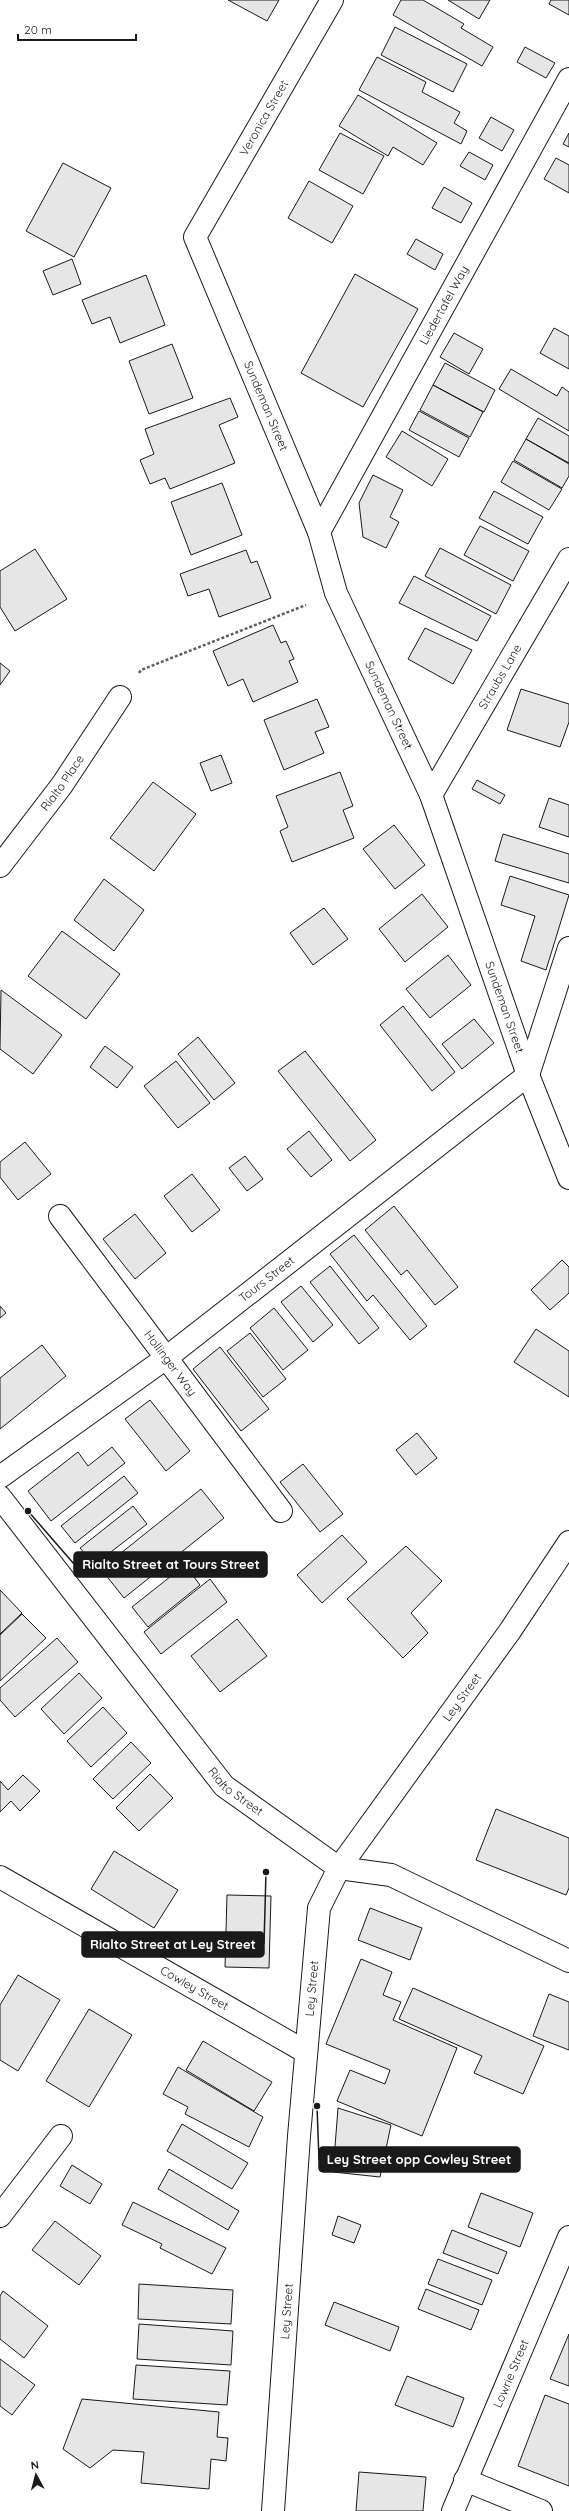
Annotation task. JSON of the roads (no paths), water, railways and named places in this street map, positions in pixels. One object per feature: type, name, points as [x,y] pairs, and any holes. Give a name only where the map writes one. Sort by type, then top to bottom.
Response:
[{"type":"street","name":"Veronica Street","points":[[195,237],[332,0]]},
{"type":"street","name":"Liedertafel Way","points":[[319,532],[569,79]]},
{"type":"street","name":"Sundeman Street","points":[[195,237],[319,532],[336,593],[431,795],[528,1075],[569,1178]]},
{"type":"street","name":"Straubs Lane","points":[[431,795],[569,559]]},
{"type":"street","name":"Rialto Place","points":[[0,866],[62,785],[120,697]]},
{"type":"street","points":[[528,1075],[569,948]]},
{"type":"street","name":"Tours Street","points":[[0,1477],[166,1358],[528,1075]]},
{"type":"street","name":"Hollinger Way","points":[[60,1216],[281,1511]]},
{"type":"street","name":"Rialto Street","points":[[0,1497],[224,1786],[338,1868],[391,1875],[569,1961]]},
{"type":"street","name":"Ley Street","points":[[273,2511],[306,2052],[319,1908],[338,1868],[510,1631],[569,1542]]},
{"type":"street","name":"Cowley Street","points":[[0,1877],[306,2052]]},
{"type":"street","points":[[0,2216],[61,2136]]},
{"type":"street","name":"Lowrie Street","points":[[453,2511],[569,2237]]},
{"type":"street","points":[[465,2480],[541,2511]]},
{"type":"place","name":"Rialto Street at Tours Street","points":[[28,1511]]},
{"type":"place","name":"Rialto Street at Ley Street","points":[[266,1872]]},
{"type":"place","name":"Ley Street opp Cowley Street","points":[[317,2106]]}]
